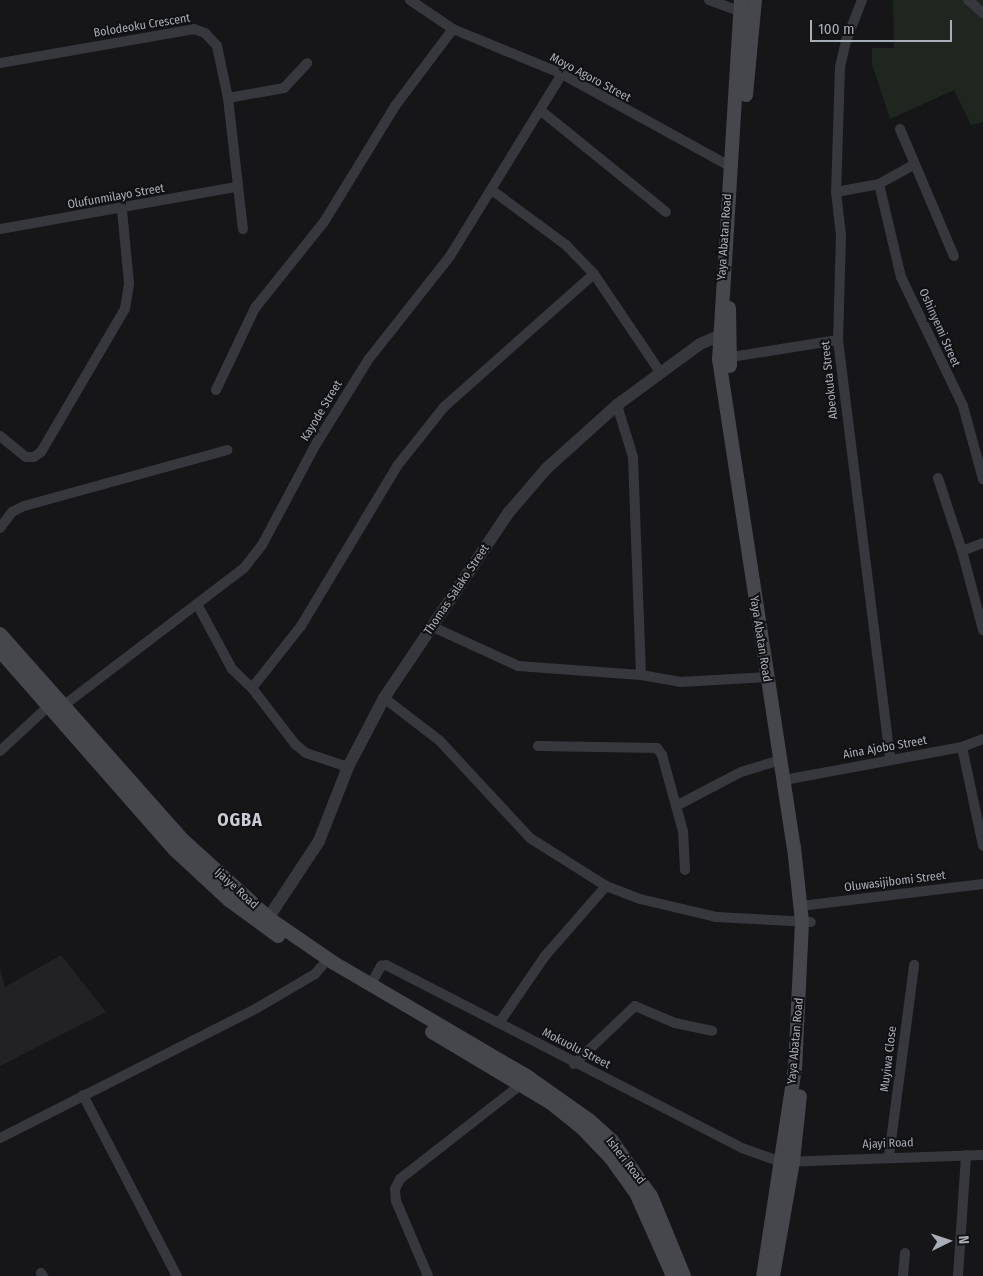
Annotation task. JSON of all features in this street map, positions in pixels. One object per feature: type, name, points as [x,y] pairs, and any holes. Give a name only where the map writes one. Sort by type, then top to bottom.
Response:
[{"type":"main road","name":"Yaya Abatan Road","points":[[723,333],[754,0]]},
{"type":"main road","name":"Yaya Abatan Road","points":[[741,5],[738,101],[731,167],[723,333],[724,358],[766,677],[780,760],[788,779]]},
{"type":"main road","name":"Yaya Abatan Road","points":[[724,358],[806,906],[799,1025],[787,1161],[773,1276]]},
{"type":"main road","name":"Ijaiye Road","points":[[0,634],[55,706],[175,850],[229,900],[267,922],[326,962],[524,1082]]},
{"type":"main road","name":"Ijaiye Road","points":[[0,651],[55,706]]},
{"type":"main road","name":"Ijaiye Road","points":[[326,962],[371,984],[524,1082]]},
{"type":"main road","name":"Isheri Road","points":[[524,1082],[582,1128],[610,1157],[636,1193],[673,1276]]},
{"type":"main road","name":"Isheri Road","points":[[524,1082],[589,1120],[630,1165],[651,1196],[684,1276]]},
{"type":"main road","name":"Yaya Abatan Road","points":[[762,1276],[787,1161]]},
{"type":"street","name":"Moyo Agoro Street","points":[[410,0],[452,29],[562,74],[731,167]]},
{"type":"street","points":[[709,0],[741,5]]},
{"type":"street","name":"Abeokuta Street","points":[[862,0],[846,41],[840,67],[836,192],[841,235],[838,340],[890,759]]},
{"type":"street","points":[[968,0],[983,13]]},
{"type":"street","name":"Bolodeoku Crescent","points":[[0,63],[194,29],[212,38],[217,46],[228,98],[236,187],[243,229]]},
{"type":"street","points":[[216,390],[255,308],[319,229],[395,106],[452,29]]},
{"type":"street","points":[[228,98],[284,88],[307,63]]},
{"type":"street","name":"Kayode Street","points":[[0,751],[55,706],[244,568],[262,546],[316,444],[368,360],[450,256],[493,191],[562,74]]},
{"type":"street","points":[[540,110],[666,212]]},
{"type":"street","points":[[900,129],[954,256]]},
{"type":"street","points":[[836,192],[879,184],[915,164]]},
{"type":"street","name":"Oshinyemi Street","points":[[879,184],[901,276],[964,406],[983,478]]},
{"type":"street","name":"Olufunmilayo Street","points":[[0,229],[122,210],[236,187]]},
{"type":"street","points":[[493,191],[566,245],[594,274],[660,372]]},
{"type":"street","points":[[0,436],[26,457],[34,457],[42,452],[125,310],[129,283],[122,210]]},
{"type":"street","points":[[252,688],[301,626],[397,466],[444,407],[594,274]]},
{"type":"street","name":"Thomas Salako Street","points":[[267,922],[319,841],[348,767],[384,698],[509,512],[547,468],[617,405],[660,372],[723,333]]},
{"type":"street","points":[[724,358],[838,340]]},
{"type":"street","points":[[617,405],[633,456],[640,674]]},
{"type":"street","points":[[0,528],[12,512],[24,506],[228,450]]},
{"type":"street","points":[[938,478],[962,552],[983,630]]},
{"type":"street","points":[[962,552],[983,543]]},
{"type":"street","points":[[197,604],[220,652],[306,753],[348,767]]},
{"type":"street","points":[[433,627],[518,666],[640,674],[680,682],[766,677]]},
{"type":"street","points":[[384,698],[439,740],[530,838],[606,886],[640,899],[716,917],[806,922]]},
{"type":"street","name":"Aina Ajobo Street","points":[[788,779],[962,747],[983,739]]},
{"type":"street","points":[[538,746],[594,750],[647,745],[657,748],[683,831],[685,870]]},
{"type":"street","points":[[962,747],[983,846]]},
{"type":"street","points":[[676,806],[741,772],[780,760]]},
{"type":"street","name":"Oluwasijibomi Street","points":[[806,906],[983,884]]},
{"type":"street","points":[[499,1023],[545,956],[606,886]]},
{"type":"street","points":[[0,1138],[257,1008],[326,962]]},
{"type":"street","name":"Mokuolu Street","points":[[371,984],[381,966],[386,965],[574,1064],[742,1148],[787,1161]]},
{"type":"street","name":"Muyiwa Close","points":[[889,1156],[914,965]]},
{"type":"street","points":[[574,1064],[636,1006],[675,1023],[712,1030]]},
{"type":"street","points":[[428,1276],[396,1201],[395,1189],[400,1179],[524,1082]]},
{"type":"street","points":[[83,1095],[177,1276]]},
{"type":"street","name":"Ajayi Road","points":[[787,1161],[889,1156],[983,1155]]},
{"type":"street","points":[[958,1276],[966,1156]]},
{"type":"street","points":[[902,1276],[905,1253]]},
{"type":"shaded area","points":[[893,0],[983,0],[983,122],[971,125],[954,90],[890,119],[872,64],[872,48],[894,48]]},
{"type":"shaded area","points":[[61,955],[106,1012],[0,1066],[0,968],[5,987]]},
{"type":"district","name":"OGBA","points":[[240,820]]}]
